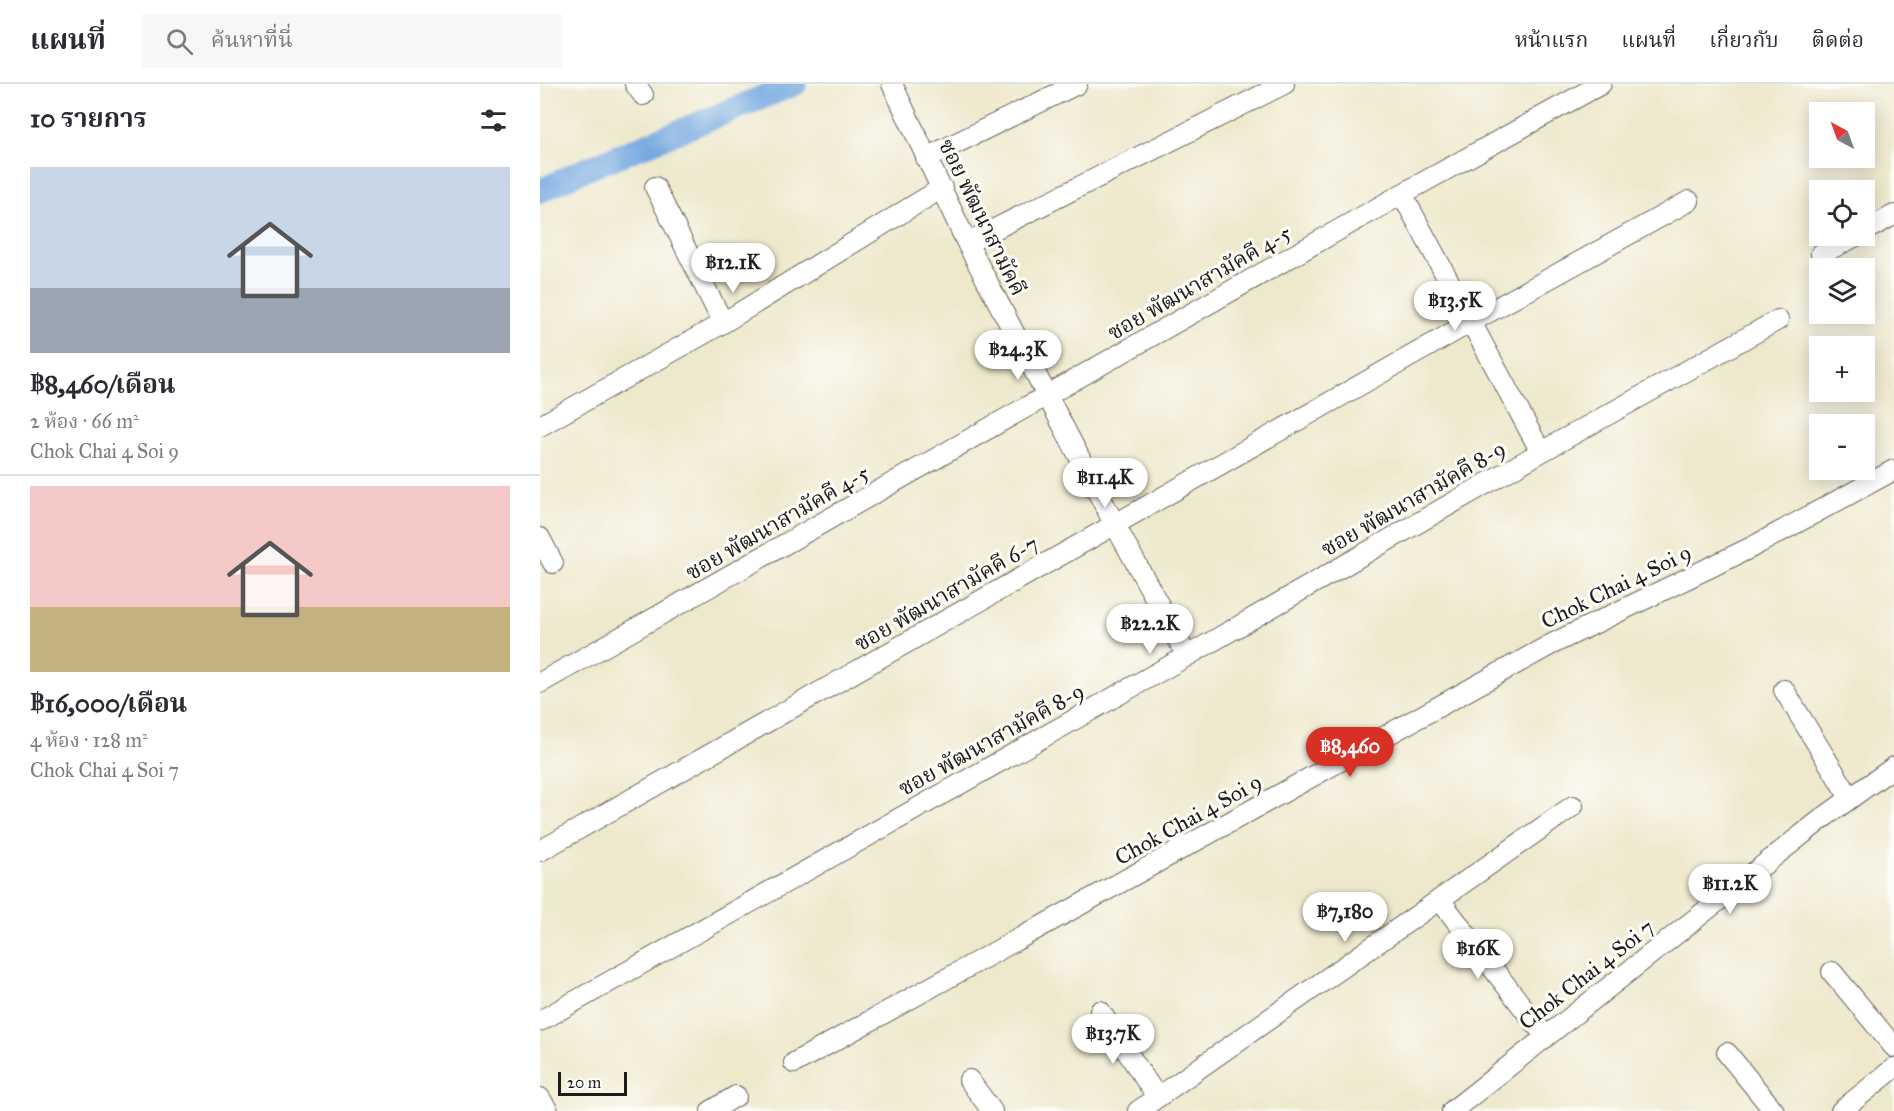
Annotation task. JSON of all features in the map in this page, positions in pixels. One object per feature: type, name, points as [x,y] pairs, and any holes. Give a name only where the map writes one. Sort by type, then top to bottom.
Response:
[{"type":"street","name":"ซอย พัฒนาสามัคคี","points":[[892,84],[967,243],[1115,525],[1187,656]]},
{"type":"street","points":[[926,158],[1077,84]]},
{"type":"street","points":[[967,243],[1284,84]]},
{"type":"street","name":"ซอย พัฒนาสามัคคี 4-5","points":[[540,683],[1402,194],[1601,84]]},
{"type":"street","points":[[655,187],[723,323]]},
{"type":"street","points":[[540,426],[723,323],[942,188]]},
{"type":"street","points":[[1402,194],[1541,452]]},
{"type":"street","name":"ซอย พัฒนาสามัคคี 6-7","points":[[540,851],[1471,322],[1689,201]]},
{"type":"street","points":[[1875,225],[1894,215]]},
{"type":"street","points":[[1821,254],[1837,246]]},
{"type":"street","name":"ซอย พัฒนาสามัคคี 8-9","points":[[540,1021],[1187,656],[1541,452],[1778,320]]},
{"type":"street","name":"Chok Chai 4 Soi 9","points":[[794,1063],[1550,645],[1752,547],[1894,470]]},
{"type":"street","points":[[540,538],[553,562]]},
{"type":"street","points":[[1784,690],[1850,798]]},
{"type":"street","name":"Chok Chai 4 Soi 7","points":[[1452,1111],[1850,798],[1894,767]]},
{"type":"street","points":[[1138,1111],[1573,806]]},
{"type":"street","points":[[1440,900],[1545,1036]]},
{"type":"street","points":[[1832,972],[1894,1047]]},
{"type":"street","points":[[1100,1011],[1157,1097]]},
{"type":"street","points":[[1727,1053],[1774,1111]]},
{"type":"street","points":[[1840,1111],[1894,1068]]},
{"type":"street","points":[[969,1080],[992,1111]]},
{"type":"street","points":[[711,1111],[736,1096]]},
{"type":"street","points":[[540,1098],[548,1111]]},
{"type":"waterway","points":[[540,191],[577,173],[795,84]]}]
